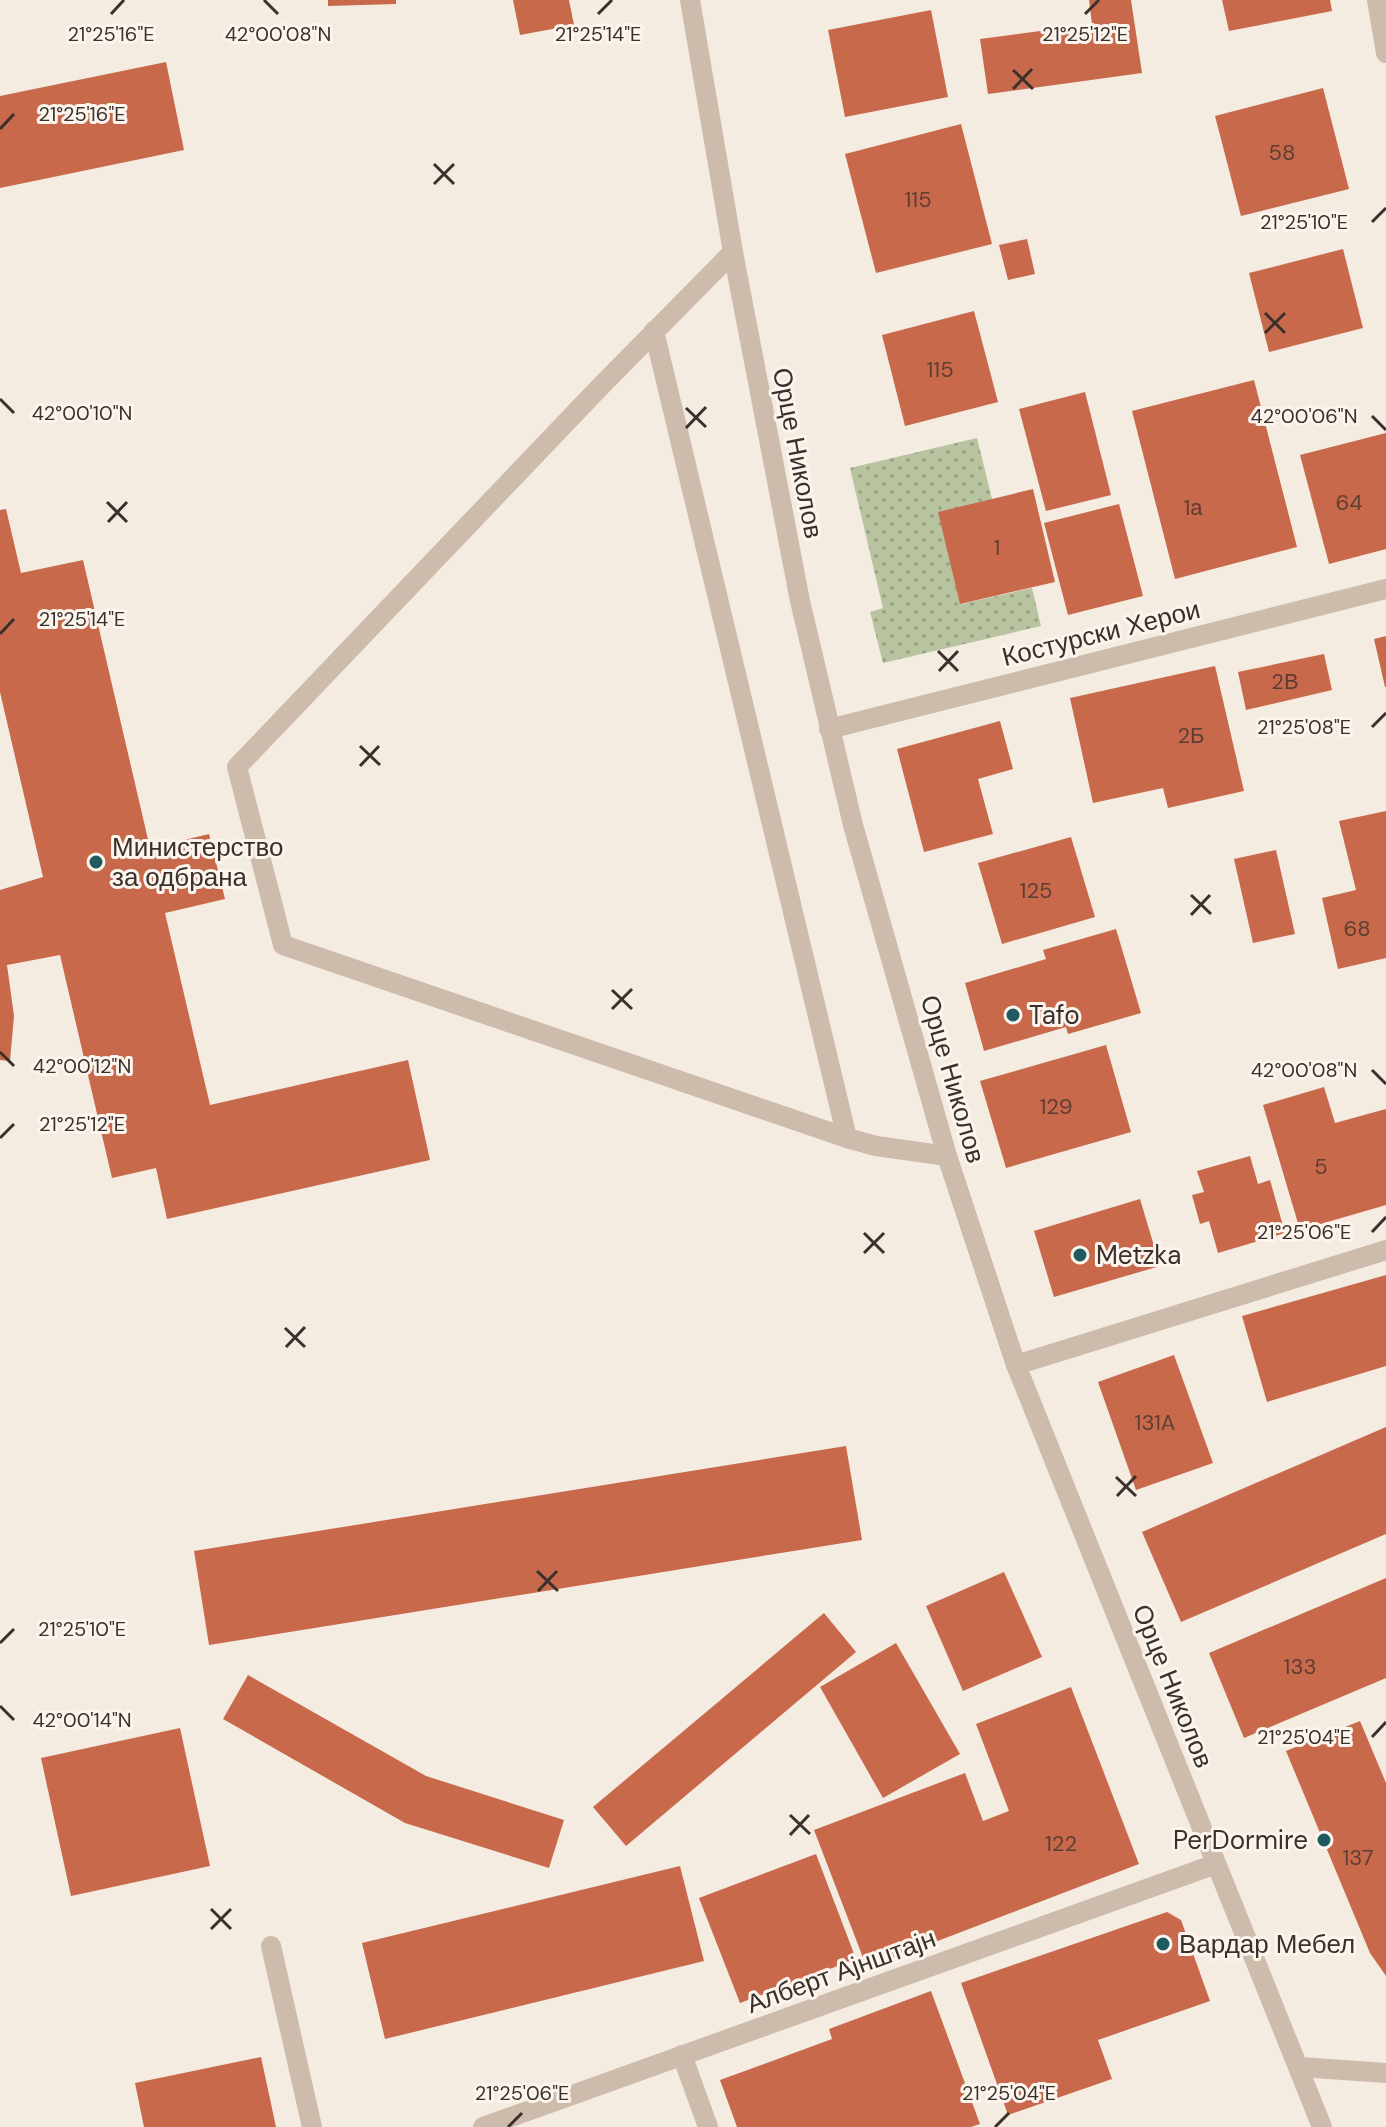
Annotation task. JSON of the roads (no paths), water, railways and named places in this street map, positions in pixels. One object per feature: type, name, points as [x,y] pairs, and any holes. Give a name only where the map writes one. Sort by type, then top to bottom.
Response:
[{"type":"street","name":"Орце Николов","points":[[690,0],[733,252],[800,601],[853,825],[947,1156],[1016,1365],[1322,2127]]},
{"type":"street","points":[[1377,0],[1386,53]]},
{"type":"street","points":[[733,252],[237,767],[283,945],[847,1138],[876,1146],[947,1156]]},
{"type":"street","points":[[654,331],[847,1138]]},
{"type":"street","name":"Костурски Херои","points":[[829,729],[1386,589]]},
{"type":"street","points":[[1016,1365],[1386,1250]]},
{"type":"street","name":"Алберт Ајнштајн","points":[[483,2127],[1216,1864]]},
{"type":"street","points":[[271,1946],[312,2127]]},
{"type":"street","points":[[682,2055],[708,2127]]},
{"type":"street","points":[[1300,2067],[1386,2073]]},
{"type":"place","name":"Министерство за одбрана","points":[[96,862]]},
{"type":"place","name":"Tafo","points":[[1013,1015]]},
{"type":"place","name":"Metzka","points":[[1080,1255]]},
{"type":"place","name":"PerDormire","points":[[1324,1840]]},
{"type":"place","name":"Вардар Мебел","points":[[1163,1944]]}]
